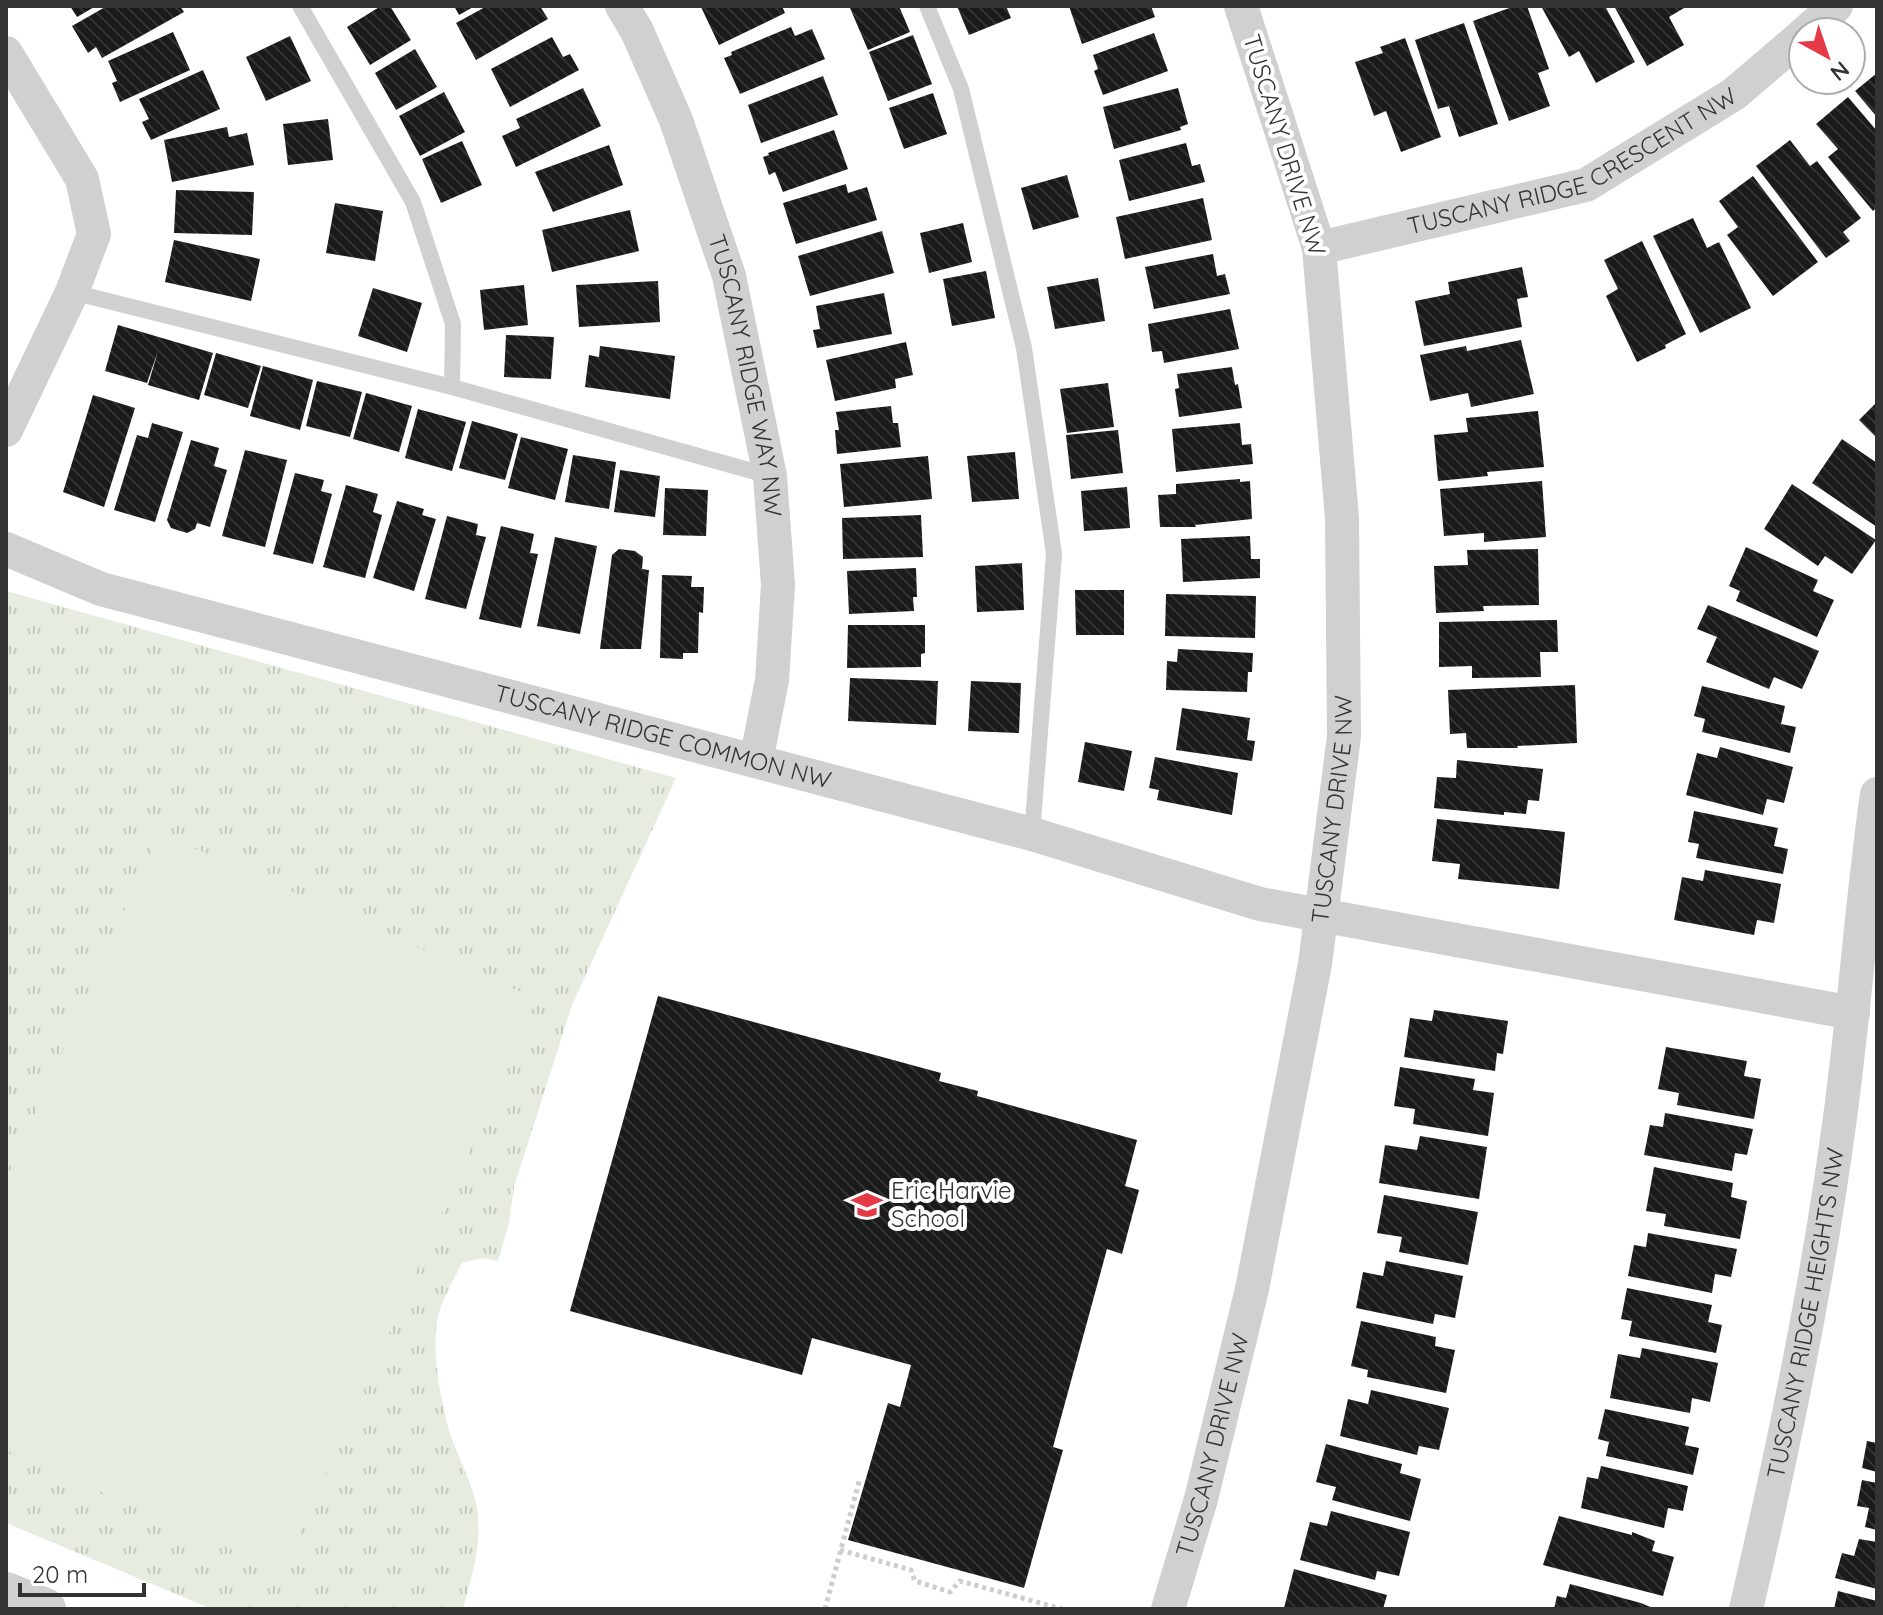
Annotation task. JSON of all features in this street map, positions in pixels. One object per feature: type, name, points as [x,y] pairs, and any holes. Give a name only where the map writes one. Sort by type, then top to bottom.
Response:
[{"type":"street","name":"TUSCANY RIDGE WAY NW","points":[[622,6],[637,31],[676,120],[729,276],[770,476],[778,585],[772,680],[756,761]]},
{"type":"street","name":"TUSCANY DRIVE NW","points":[[1168,1609],[1201,1499],[1252,1289],[1315,964],[1344,736],[1342,518],[1319,248],[1241,6]]},
{"type":"street","name":"TUSCANY RIDGE CRESCENT NW","points":[[1319,248],[1586,185],[1734,94],[1787,48]]},
{"type":"street","points":[[6,53],[82,179],[94,234],[72,292],[6,430]]},
{"type":"street","name":"TUSCANY RIDGE COMMON NW","points":[[6,549],[101,589],[1032,834],[1260,904],[1321,917]]},
{"type":"street","name":"TUSCANY RIDGE HEIGHTS NW","points":[[1746,1609],[1809,1315],[1838,1134],[1877,794]]},
{"type":"street","points":[[1321,917],[1853,1013]]},
{"type":"street","points":[[6,1593],[45,1609]]},
{"type":"lane","points":[[300,6],[413,202],[453,324],[452,387]]},
{"type":"lane","points":[[927,6],[961,89],[1024,348],[1054,554],[1032,834]]},
{"type":"lane","points":[[72,292],[452,387],[770,476]]},
{"type":"path","points":[[825,1609],[860,1478]]},
{"type":"path","points":[[840,1550],[911,1570],[915,1581],[950,1592],[960,1581],[1062,1609]]},
{"type":"green space","points":[[6,591],[676,778],[572,1005],[514,1187],[509,1223],[498,1261],[483,1258],[462,1263],[439,1313],[436,1357],[442,1402],[478,1513],[476,1555],[463,1609],[212,1609],[6,1523]]},
{"type":"green space","points":[[159,833],[537,999],[283,1572],[6,1450],[6,1179]]},
{"type":"building","points":[[70,6],[96,6],[77,17]]},
{"type":"building","points":[[107,6],[180,6],[184,12],[102,58],[96,47],[88,53],[72,26]]},
{"type":"building","points":[[381,6],[390,6],[411,40],[370,65],[347,27]]},
{"type":"building","points":[[454,6],[475,6],[459,15]]},
{"type":"building","points":[[487,6],[540,6],[548,19],[476,60],[456,23]]},
{"type":"building","points":[[782,6],[785,13],[719,45],[701,7]]},
{"type":"building","points":[[899,6],[910,32],[868,50],[850,8]]},
{"type":"building","points":[[957,6],[1006,6],[1011,18],[969,35]]},
{"type":"building","points":[[1069,6],[1151,6],[1155,17],[1082,44]]},
{"type":"building","points":[[1515,6],[1527,6],[1549,69],[1538,73],[1550,106],[1509,121],[1473,21]]},
{"type":"building","points":[[1541,6],[1605,6],[1635,62],[1596,83],[1579,51],[1569,57]]},
{"type":"building","points":[[1614,6],[1683,6],[1669,17],[1684,45],[1647,66]]},
{"type":"building","points":[[1464,23],[1498,124],[1459,137],[1449,106],[1438,109],[1415,40]]},
{"type":"building","points":[[791,27],[795,36],[812,29],[825,59],[740,94],[724,58],[732,55],[731,52]]},
{"type":"building","points":[[173,32],[190,70],[120,102],[112,83],[117,81],[108,61]]},
{"type":"building","points":[[1154,33],[1168,71],[1103,95],[1094,71],[1098,69],[1093,55]]},
{"type":"building","points":[[913,35],[932,84],[888,101],[869,52]]},
{"type":"building","points":[[290,36],[311,81],[266,101],[246,57]]},
{"type":"building","points":[[552,37],[563,57],[570,54],[579,70],[510,107],[491,69]]},
{"type":"building","points":[[1405,38],[1441,137],[1401,152],[1386,111],[1374,116],[1355,62],[1383,53],[1380,47]]},
{"type":"building","points":[[415,49],[437,87],[396,110],[375,73]]},
{"type":"building","points":[[203,70],[220,109],[151,140],[142,122],[149,119],[139,99]]},
{"type":"building","points":[[1877,73],[1877,117],[1859,96],[1867,96],[1867,81]]},
{"type":"building","points":[[823,76],[838,115],[761,143],[748,105]]},
{"type":"building","points":[[583,88],[601,126],[516,167],[502,136],[520,128],[516,119]]},
{"type":"building","points":[[1178,88],[1188,124],[1180,127],[1181,130],[1114,149],[1103,107]]},
{"type":"building","points":[[444,92],[465,132],[420,156],[399,116]]},
{"type":"building","points":[[933,93],[947,134],[904,149],[889,108]]},
{"type":"building","points":[[1848,97],[1877,131],[1877,207],[1873,211],[1828,157],[1838,149],[1816,124]]},
{"type":"building","points":[[328,119],[333,160],[288,165],[283,124]]},
{"type":"building","points":[[227,127],[229,137],[247,133],[254,165],[172,182],[164,140]]},
{"type":"building","points":[[834,130],[848,169],[783,192],[775,172],[769,175],[763,157]]},
{"type":"building","points":[[1790,140],[1810,166],[1817,161],[1861,218],[1843,232],[1850,241],[1826,258],[1756,166]]},
{"type":"building","points":[[462,141],[482,185],[441,203],[422,159]]},
{"type":"building","points":[[1186,143],[1192,166],[1200,164],[1205,182],[1129,201],[1119,160]]},
{"type":"building","points":[[609,145],[623,185],[553,212],[535,172]]},
{"type":"building","points":[[1067,175],[1079,217],[1033,230],[1021,188]]},
{"type":"building","points":[[1753,176],[1818,262],[1773,296],[1727,235],[1738,227],[1719,201]]},
{"type":"building","points":[[846,184],[848,193],[867,187],[877,220],[796,244],[783,203]]},
{"type":"building","points":[[176,190],[254,192],[252,235],[174,233]]},
{"type":"building","points":[[1203,198],[1212,240],[1125,259],[1116,217]]},
{"type":"building","points":[[335,203],[383,211],[375,261],[326,253]]},
{"type":"building","points":[[630,210],[639,251],[552,272],[542,230]]},
{"type":"building","points":[[1693,218],[1707,248],[1719,242],[1751,308],[1700,333],[1653,236]]},
{"type":"building","points":[[963,223],[972,262],[929,273],[920,233]]},
{"type":"building","points":[[882,231],[894,273],[810,296],[798,256]]},
{"type":"building","points":[[174,240],[260,259],[251,301],[165,282]]},
{"type":"building","points":[[1642,241],[1686,334],[1637,362],[1606,296],[1618,289],[1604,260]]},
{"type":"building","points":[[1213,254],[1217,276],[1225,274],[1230,294],[1154,309],[1145,267]]},
{"type":"building","points":[[1522,267],[1528,297],[1517,299],[1522,327],[1424,346],[1415,301],[1450,294],[1448,282]]},
{"type":"building","points":[[986,271],[995,318],[952,326],[943,279]]},
{"type":"building","points":[[1098,278],[1105,321],[1055,329],[1047,287]]},
{"type":"building","points":[[658,281],[660,322],[579,327],[576,285]]},
{"type":"building","points":[[524,285],[528,325],[484,330],[480,290]]},
{"type":"building","points":[[373,288],[422,303],[407,352],[358,336]]},
{"type":"building","points":[[884,293],[892,334],[817,348],[813,330],[820,329],[816,306]]},
{"type":"building","points":[[1230,309],[1239,349],[1164,363],[1162,351],[1152,352],[1148,324]]},
{"type":"building","points":[[118,325],[213,353],[199,400],[148,385],[158,351],[147,383],[105,371]]},
{"type":"building","points":[[506,335],[554,337],[551,379],[504,377]]},
{"type":"building","points":[[1521,340],[1534,394],[1471,407],[1468,393],[1430,401],[1420,355],[1466,346],[1467,351]]},
{"type":"building","points":[[906,342],[913,375],[895,379],[896,388],[835,401],[826,360]]},
{"type":"building","points":[[600,346],[675,356],[670,399],[585,387],[589,355],[599,357]]},
{"type":"building","points":[[216,353],[261,366],[248,408],[204,395]]},
{"type":"building","points":[[263,366],[313,380],[300,430],[250,416]]},
{"type":"building","points":[[1232,367],[1242,408],[1179,417],[1175,389],[1179,388],[1177,374]]},
{"type":"building","points":[[317,381],[362,392],[350,437],[306,426]]},
{"type":"building","points":[[1108,383],[1114,427],[1067,433],[1060,389]]},
{"type":"building","points":[[366,393],[412,406],[399,452],[353,439]]},
{"type":"building","points":[[93,395],[135,408],[104,507],[63,492]]},
{"type":"building","points":[[1877,402],[1877,438],[1859,420]]},
{"type":"building","points":[[891,406],[893,423],[898,423],[901,447],[837,454],[835,430],[839,430],[836,412]]},
{"type":"building","points":[[418,409],[466,422],[452,471],[405,458]]},
{"type":"building","points":[[1538,411],[1544,467],[1487,472],[1488,476],[1438,481],[1434,435],[1468,432],[1466,418]]},
{"type":"building","points":[[472,421],[518,434],[505,480],[459,468]]},
{"type":"building","points":[[152,423],[183,432],[155,522],[114,510],[137,435],[148,438]]},
{"type":"building","points":[[1240,423],[1242,445],[1251,444],[1253,464],[1176,472],[1172,429]]},
{"type":"building","points":[[1118,430],[1123,473],[1071,479],[1066,435]]},
{"type":"building","points":[[521,437],[568,449],[555,500],[508,488]]},
{"type":"building","points":[[1842,439],[1877,463],[1877,527],[1812,483]]},
{"type":"building","points":[[191,440],[219,448],[214,466],[227,470],[210,527],[197,523],[195,529],[187,533],[171,528],[167,520]]},
{"type":"building","points":[[245,450],[287,460],[265,547],[222,536]]},
{"type":"building","points":[[1015,452],[1019,499],[972,502],[967,456]]},
{"type":"building","points":[[573,455],[616,462],[609,509],[565,502]]},
{"type":"building","points":[[928,456],[932,499],[844,507],[840,464]]},
{"type":"building","points":[[620,470],[660,476],[655,517],[614,512]]},
{"type":"building","points":[[295,473],[324,480],[321,491],[332,494],[313,564],[273,554]]},
{"type":"building","points":[[1240,479],[1240,482],[1250,481],[1252,519],[1196,527],[1160,527],[1158,495],[1176,494],[1176,484]]},
{"type":"building","points":[[1542,481],[1546,537],[1484,542],[1484,533],[1444,536],[1440,489]]},
{"type":"building","points":[[1792,484],[1876,540],[1852,574],[1825,556],[1818,566],[1764,529]]},
{"type":"building","points":[[346,485],[378,494],[373,512],[382,515],[365,578],[323,567]]},
{"type":"building","points":[[1127,487],[1130,528],[1084,531],[1081,491]]},
{"type":"building","points":[[665,488],[708,490],[706,536],[663,535]]},
{"type":"building","points":[[397,501],[424,509],[422,515],[436,519],[414,591],[373,578]]},
{"type":"building","points":[[921,515],[923,557],[843,559],[842,518]]},
{"type":"building","points":[[447,516],[478,524],[476,535],[486,537],[466,609],[425,599]]},
{"type":"building","points":[[501,526],[534,534],[530,553],[538,554],[521,628],[479,619]]},
{"type":"building","points":[[1250,536],[1251,559],[1260,559],[1260,578],[1183,582],[1181,539]]},
{"type":"building","points":[[555,537],[597,546],[580,634],[537,626]]},
{"type":"building","points":[[1746,547],[1818,580],[1813,591],[1834,600],[1817,637],[1736,601],[1740,591],[1729,586]]},
{"type":"building","points":[[619,549],[635,551],[643,557],[642,569],[649,570],[641,649],[600,649],[612,555]]},
{"type":"building","points":[[1538,549],[1539,605],[1483,606],[1484,611],[1436,613],[1434,566],[1468,565],[1467,550]]},
{"type":"building","points":[[1022,563],[1024,610],[977,612],[975,566]]},
{"type":"building","points":[[916,568],[914,611],[849,614],[847,571]]},
{"type":"building","points":[[662,575],[692,576],[691,587],[704,587],[703,613],[699,612],[698,653],[683,653],[683,659],[660,658]]},
{"type":"building","points":[[1075,590],[1124,590],[1124,635],[1076,635]]},
{"type":"building","points":[[1166,594],[1256,596],[1255,638],[1165,636]]},
{"type":"building","points":[[1708,605],[1819,651],[1802,689],[1774,677],[1769,689],[1706,662],[1717,637],[1697,629]]},
{"type":"building","points":[[1557,620],[1558,652],[1540,652],[1541,677],[1472,678],[1472,666],[1439,667],[1439,622]]},
{"type":"building","points":[[848,625],[925,625],[925,653],[921,654],[921,667],[847,668]]},
{"type":"building","points":[[1178,649],[1253,653],[1247,692],[1166,690],[1167,661],[1177,662]]},
{"type":"building","points":[[850,678],[938,681],[936,725],[848,721]]},
{"type":"building","points":[[971,681],[1021,683],[1019,733],[968,731]]},
{"type":"building","points":[[1575,685],[1577,743],[1467,748],[1466,733],[1450,734],[1448,690]]},
{"type":"building","points":[[1702,686],[1785,706],[1781,724],[1796,727],[1790,753],[1702,732],[1705,719],[1694,716]]},
{"type":"building","points":[[1182,708],[1250,718],[1247,740],[1255,741],[1252,761],[1176,750]]},
{"type":"building","points":[[1085,742],[1132,751],[1124,791],[1078,782]]},
{"type":"building","points":[[1720,747],[1793,767],[1784,803],[1767,799],[1763,815],[1686,795],[1697,753],[1717,758]]},
{"type":"building","points":[[1155,757],[1238,773],[1232,815],[1157,800],[1159,790],[1149,788]]},
{"type":"building","points":[[1457,760],[1543,769],[1539,801],[1528,800],[1526,814],[1504,812],[1504,815],[1434,808],[1437,777],[1456,778]]},
{"type":"building","points":[[1694,811],[1778,828],[1774,846],[1788,849],[1783,874],[1696,858],[1699,844],[1688,842]]},
{"type":"building","points":[[1437,819],[1565,832],[1559,889],[1458,879],[1460,864],[1432,861]]},
{"type":"building","points":[[1705,870],[1781,884],[1774,923],[1757,920],[1754,935],[1674,920],[1682,877],[1703,881]]},
{"type":"building","points":[[658,996],[941,1073],[939,1081],[978,1091],[977,1096],[1137,1140],[1125,1186],[1139,1190],[1122,1254],[1107,1249],[1053,1447],[1063,1450],[1024,1588],[848,1540],[888,1403],[900,1407],[911,1365],[812,1338],[802,1375],[570,1311]]},
{"type":"building","points":[[1434,1010],[1508,1021],[1503,1054],[1497,1053],[1495,1071],[1404,1057],[1410,1018],[1432,1021]]},
{"type":"building","points":[[1666,1047],[1747,1061],[1744,1076],[1761,1079],[1754,1119],[1677,1105],[1679,1093],[1658,1089]]},
{"type":"building","points":[[1400,1067],[1475,1079],[1473,1090],[1494,1093],[1488,1136],[1413,1124],[1415,1109],[1394,1106]]},
{"type":"building","points":[[1665,1113],[1753,1129],[1747,1155],[1735,1153],[1732,1171],[1644,1155],[1650,1125],[1663,1127]]},
{"type":"building","points":[[1420,1136],[1487,1147],[1479,1199],[1379,1183],[1385,1145],[1417,1150]]},
{"type":"building","points":[[1654,1167],[1733,1183],[1731,1197],[1747,1201],[1740,1239],[1664,1226],[1666,1214],[1646,1211]]},
{"type":"building","points":[[1384,1195],[1478,1212],[1468,1265],[1399,1252],[1402,1237],[1377,1233]]},
{"type":"building","points":[[1648,1233],[1737,1249],[1731,1277],[1715,1274],[1712,1293],[1628,1276],[1634,1245],[1646,1247]]},
{"type":"building","points":[[1386,1261],[1463,1276],[1455,1318],[1435,1314],[1433,1324],[1356,1308],[1363,1272],[1383,1276]]},
{"type":"building","points":[[1627,1288],[1712,1305],[1708,1322],[1722,1325],[1716,1353],[1629,1336],[1632,1321],[1621,1319]]},
{"type":"building","points":[[1361,1321],[1436,1337],[1435,1346],[1455,1350],[1446,1393],[1367,1377],[1368,1370],[1351,1366]]},
{"type":"building","points":[[1642,1348],[1718,1363],[1710,1402],[1692,1398],[1690,1413],[1610,1398],[1618,1354],[1640,1358]]},
{"type":"building","points":[[1371,1390],[1449,1408],[1439,1450],[1419,1446],[1417,1455],[1340,1436],[1348,1399],[1368,1404]]},
{"type":"building","points":[[1605,1409],[1689,1427],[1685,1445],[1699,1448],[1693,1475],[1606,1456],[1609,1442],[1598,1439]]},
{"type":"building","points":[[1867,1441],[1877,1443],[1877,1472],[1862,1468]]},
{"type":"building","points":[[1326,1444],[1402,1464],[1400,1473],[1421,1479],[1410,1521],[1332,1500],[1336,1487],[1316,1482]]},
{"type":"building","points":[[1601,1466],[1688,1486],[1683,1511],[1668,1508],[1664,1528],[1581,1508],[1587,1477],[1598,1479]]},
{"type":"building","points":[[1862,1480],[1877,1483],[1877,1530],[1865,1527],[1869,1508],[1857,1506]]},
{"type":"building","points":[[1331,1511],[1410,1532],[1399,1576],[1377,1571],[1375,1580],[1300,1560],[1310,1522],[1327,1526]]},
{"type":"building","points":[[1559,1516],[1632,1535],[1632,1532],[1655,1541],[1652,1551],[1674,1557],[1663,1596],[1543,1565]]},
{"type":"building","points":[[1859,1539],[1877,1542],[1877,1589],[1835,1578],[1842,1553],[1854,1556]]},
{"type":"building","points":[[1294,1569],[1387,1595],[1383,1609],[1284,1608]]},
{"type":"building","points":[[1570,1584],[1655,1609],[1554,1609],[1557,1596],[1566,1598]]},
{"type":"building","points":[[1838,1591],[1877,1601],[1877,1609],[1834,1609]]},
{"type":"place","name":"Eric Harvie School","points":[[867,1205]]}]
